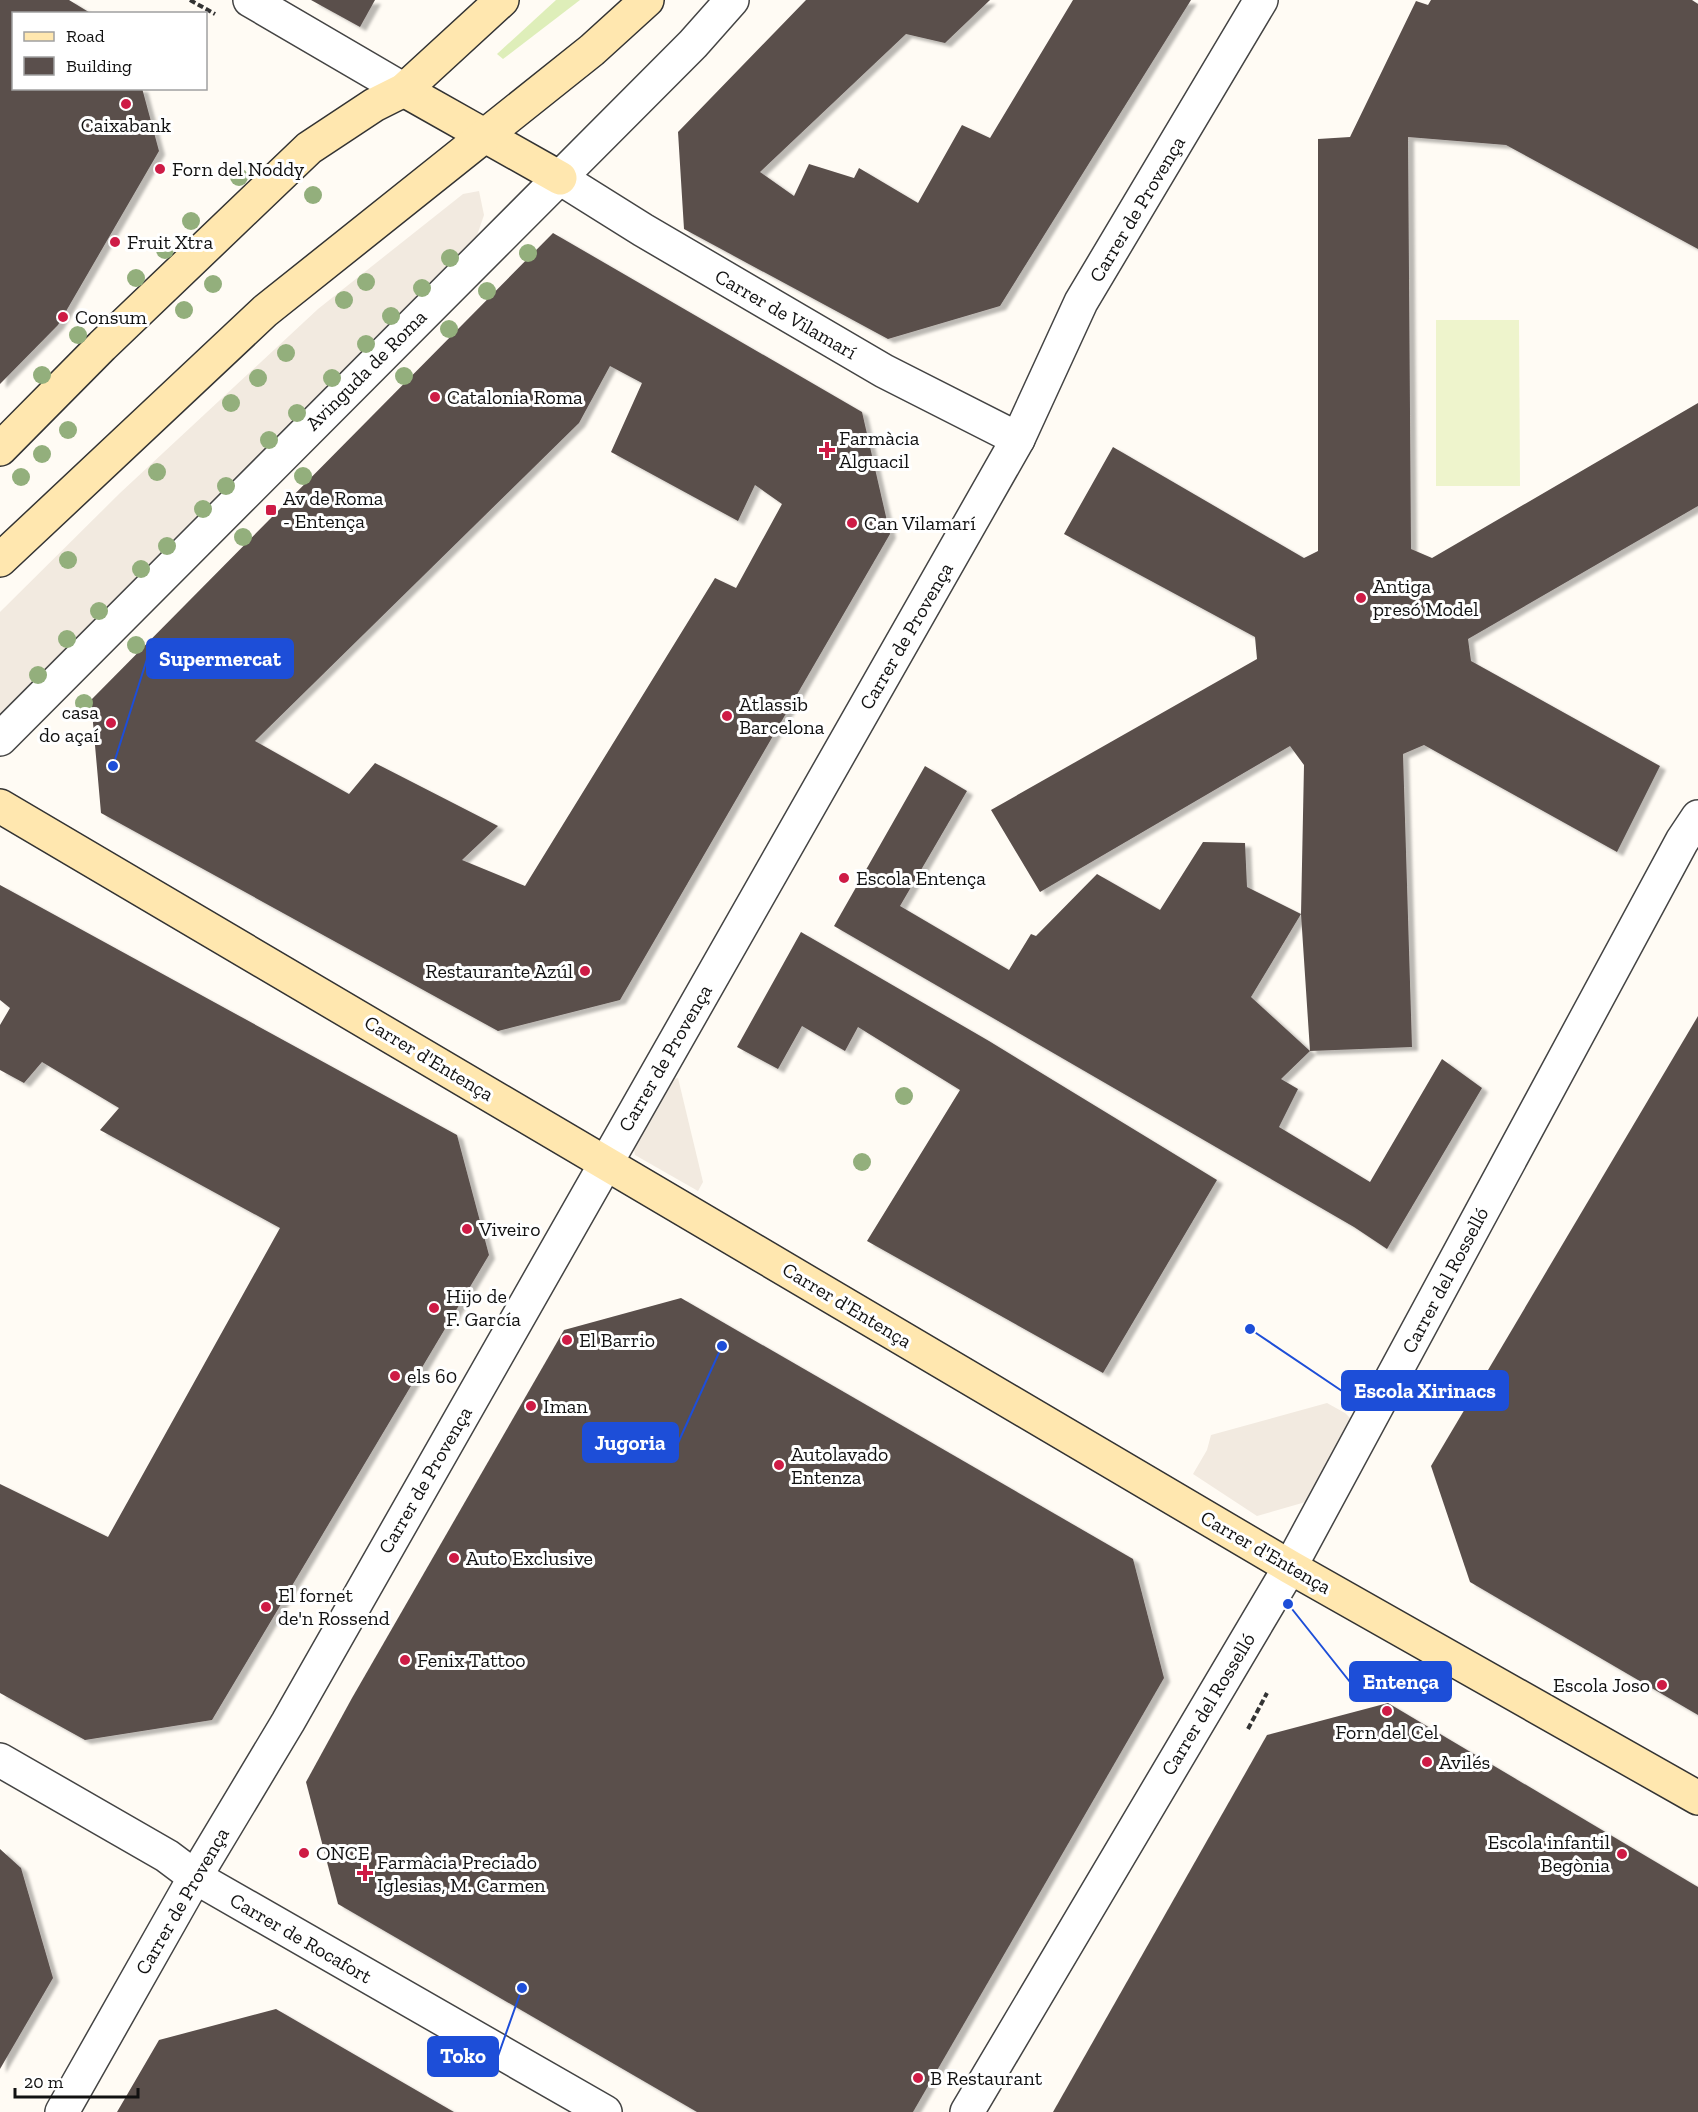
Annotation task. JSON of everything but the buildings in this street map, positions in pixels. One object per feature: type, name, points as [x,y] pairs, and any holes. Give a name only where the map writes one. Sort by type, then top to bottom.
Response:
[{"type":"main road","points":[[0,449],[102,346],[309,148],[374,105],[404,90],[502,0]]},
{"type":"main road","points":[[0,560],[265,311],[592,50],[647,0]]},
{"type":"main road","points":[[404,90],[560,178]]},
{"type":"main road","name":"Carrer d'Entença","points":[[0,806],[1290,1567],[1698,1798]]},
{"type":"street","points":[[250,0],[404,90]]},
{"type":"street","name":"Avinguda de Roma","points":[[0,739],[693,44],[732,0]]},
{"type":"street","name":"Carrer de Provença","points":[[62,2112],[195,1877],[288,1722],[604,1162],[1018,439],[1081,302],[1261,0]]},
{"type":"street","name":"Carrer de Vilamarí","points":[[560,178],[643,231],[884,371],[1018,439]]},
{"type":"street","name":"Carrer del Rosselló","points":[[968,2112],[1290,1567],[1682,841],[1698,817]]},
{"type":"street","name":"Carrer de Rocafort","points":[[0,1760],[166,1856],[195,1877],[605,2112]]},
{"type":"path","points":[[1248,1729],[1267,1693]]},
{"type":"green space","points":[[556,0],[580,0],[503,59],[497,54]]},
{"type":"green space","points":[[1436,320],[1519,320],[1520,486],[1436,486]]},
{"type":"shaded area","points":[[479,191],[484,215],[473,247],[0,717],[0,612],[120,493],[318,309],[463,194]]},
{"type":"shaded area","points":[[678,1078],[703,1182],[698,1191],[635,1155],[631,1137],[666,1081]]},
{"type":"shaded area","points":[[1327,1403],[1345,1413],[1353,1421],[1309,1501],[1257,1516],[1193,1474],[1207,1450],[1211,1435]]},
{"type":"place","name":"Caixabank","points":[[126,104]]},
{"type":"place","name":"Forn del Noddy","points":[[160,169]]},
{"type":"place","name":"Fruit Xtra","points":[[115,242]]},
{"type":"place","name":"Consum","points":[[63,317]]},
{"type":"place","name":"Catalonia Roma","points":[[435,397]]},
{"type":"place","name":"Farmàcia Alguacil","points":[[827,450]]},
{"type":"place","name":"Av de Roma - Entença","points":[[271,510]]},
{"type":"place","name":"Can Vilamarí","points":[[852,523]]},
{"type":"place","name":"Antiga presó Model","points":[[1361,598]]},
{"type":"place","name":"Atlassib Barcelona","points":[[727,716]]},
{"type":"place","name":"casa do açaí","points":[[111,723]]},
{"type":"place","name":"Supermercat","points":[[113,766]]},
{"type":"place","name":"Escola Entença","points":[[844,878]]},
{"type":"place","name":"Restaurante Azúl","points":[[585,971]]},
{"type":"place","name":"Viveiro","points":[[467,1229]]},
{"type":"place","name":"Hijo de F. García","points":[[434,1308]]},
{"type":"place","name":"Escola Xirinacs","points":[[1250,1329]]},
{"type":"place","name":"El Barrio","points":[[567,1340]]},
{"type":"place","name":"Jugoria","points":[[722,1346]]},
{"type":"place","name":"els 60","points":[[395,1376]]},
{"type":"place","name":"Iman","points":[[531,1406]]},
{"type":"place","name":"Autolavado Entenza","points":[[779,1465]]},
{"type":"place","name":"Auto Exclusive","points":[[454,1558]]},
{"type":"place","name":"Entença","points":[[1288,1604]]},
{"type":"place","name":"El fornet de'n Rossend","points":[[266,1607]]},
{"type":"place","name":"Fenix Tattoo","points":[[405,1660]]},
{"type":"place","name":"Escola Joso","points":[[1662,1685]]},
{"type":"place","name":"Forn del Cel","points":[[1387,1711]]},
{"type":"place","name":"Avilés","points":[[1427,1762]]},
{"type":"place","name":"ONCE","points":[[304,1853]]},
{"type":"place","name":"Escola infantil Begònia","points":[[1622,1854]]},
{"type":"place","name":"Farmàcia Preciado Iglesias, M. Carmen","points":[[365,1873]]},
{"type":"place","name":"Toko","points":[[522,1988]]},
{"type":"place","name":"B Restaurant","points":[[918,2078]]}]
